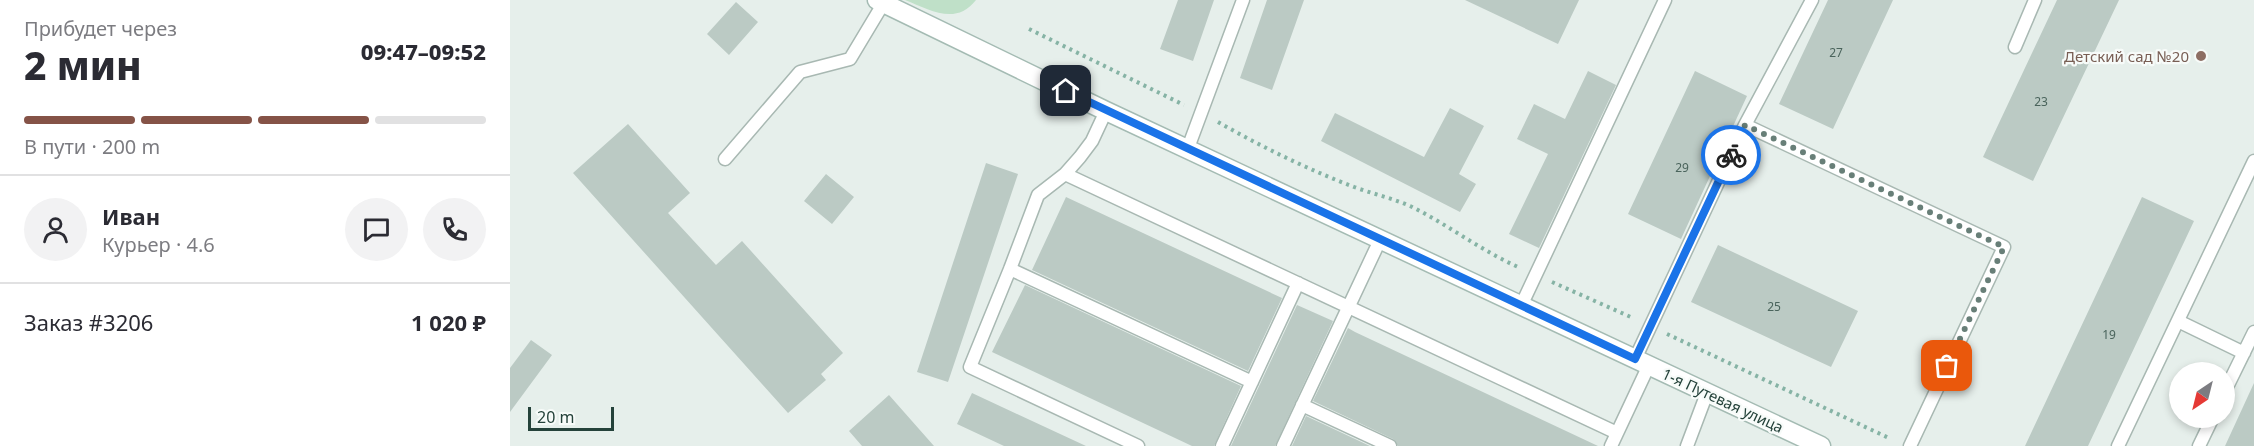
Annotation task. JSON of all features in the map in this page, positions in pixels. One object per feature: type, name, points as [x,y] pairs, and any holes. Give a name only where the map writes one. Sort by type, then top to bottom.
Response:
[{"type":"street","name":"1-я Путевая улица","points":[[880,2],[1106,111],[1821,446]]},
{"type":"lane","points":[[1188,148],[1243,0]]},
{"type":"lane","points":[[1521,306],[1665,0]]},
{"type":"lane","points":[[1611,446],[1642,362],[1651,326],[1745,125],[1812,0]]},
{"type":"lane","points":[[2014,47],[2035,0]]},
{"type":"lane","points":[[725,159],[800,72],[850,59],[880,2]]},
{"type":"lane","points":[[1106,111],[1092,141],[1065,174],[1038,195],[969,367],[1138,446]]},
{"type":"lane","points":[[1745,125],[2004,247],[1910,446]]},
{"type":"lane","points":[[2118,446],[2254,161]]},
{"type":"lane","points":[[1065,174],[1617,433]]},
{"type":"lane","points":[[1283,446],[1380,240]]},
{"type":"lane","points":[[1010,268],[1252,382]]},
{"type":"lane","points":[[1222,446],[1298,283]]},
{"type":"lane","points":[[2178,321],[2244,353]]},
{"type":"lane","points":[[2235,371],[2254,332]]},
{"type":"lane","points":[[1687,446],[1707,393]]},
{"type":"lane","points":[[1302,405],[1390,446]]},
{"type":"lane","points":[[2199,446],[2208,428]]},
{"type":"path","points":[[1029,29],[1201,113],[1280,156],[1356,188],[1386,196],[1412,207],[1495,256],[1651,326],[1895,441]]},
{"type":"green space","points":[[905,0],[976,0],[960,12],[942,14]]},
{"type":"building","points":[[1178,0],[1214,0],[1193,61],[1160,49]]},
{"type":"building","points":[[1267,0],[1304,0],[1272,90],[1240,78]]},
{"type":"building","points":[[1465,0],[1579,0],[1558,44]]},
{"type":"building","points":[[1828,0],[1893,0],[1833,129],[1779,104]]},
{"type":"building","points":[[2057,0],[2119,0],[2033,181],[1983,157]]},
{"type":"building","points":[[736,2],[758,22],[729,55],[707,34]]},
{"type":"building","points":[[1588,71],[1616,85],[1539,248],[1509,234],[1548,154],[1517,139],[1534,104],[1565,119]]},
{"type":"building","points":[[1695,71],[1747,96],[1681,239],[1628,214]]},
{"type":"building","points":[[1450,108],[1484,126],[1459,174],[1476,184],[1460,212],[1321,141],[1335,113],[1424,157]]},
{"type":"building","points":[[628,124],[690,193],[668,213],[716,265],[742,241],[843,353],[821,374],[826,380],[788,413],[573,173]]},
{"type":"building","points":[[986,163],[1018,174],[948,382],[917,372]]},
{"type":"building","points":[[826,174],[854,197],[832,224],[804,201]]},
{"type":"building","points":[[1066,197],[1282,298],[1248,371],[1032,270]]},
{"type":"building","points":[[2142,197],[2194,221],[2088,446],[2025,446]]},
{"type":"building","points":[[1718,245],[1858,311],[1831,367],[1691,302]]},
{"type":"building","points":[[1025,285],[1241,386],[1214,446],[1192,446],[992,352]]},
{"type":"building","points":[[1297,305],[1333,321],[1275,446],[1231,446]]},
{"type":"building","points":[[1348,328],[1598,446],[1398,446],[1393,439],[1313,401]]},
{"type":"building","points":[[531,340],[552,355],[510,412],[510,368]]},
{"type":"building","points":[[2254,383],[2254,446],[2225,446]]},
{"type":"building","points":[[972,393],[1086,446],[1004,446],[957,424]]},
{"type":"building","points":[[889,395],[934,446],[862,446],[849,431]]},
{"type":"building","points":[[1306,416],[1370,446],[1292,446]]},
{"type":"way so far","points":[[1731,155],[1745,125],[2004,247],[1947,366]]},
{"type":"place","name":"Детский сад №20","points":[[2201,56]]},
{"type":"route","points":[[1066,91],[1635,359],[1731,155]]}]
